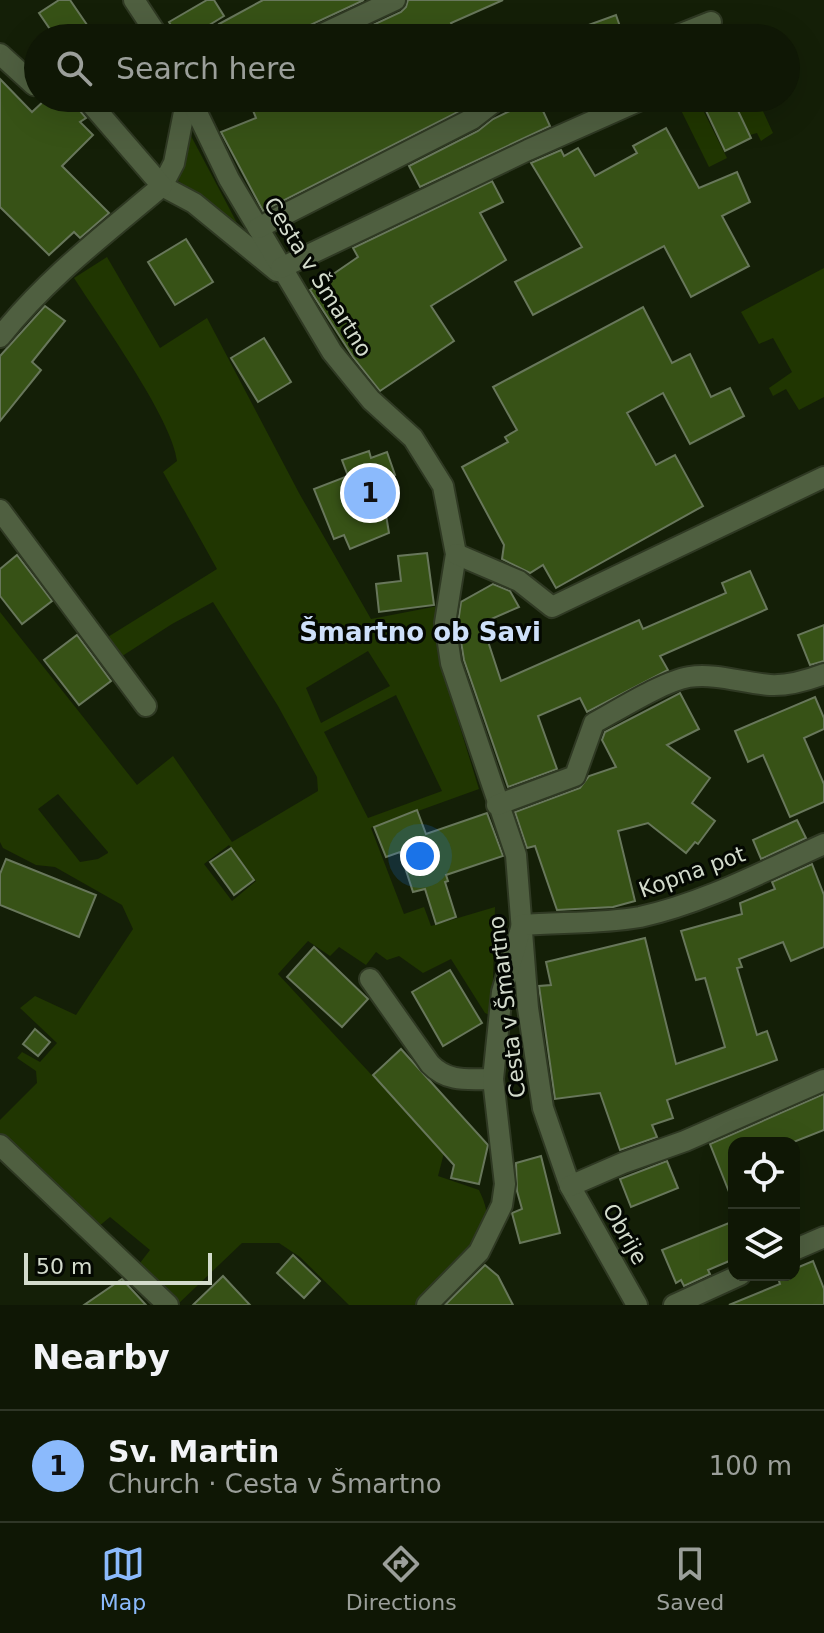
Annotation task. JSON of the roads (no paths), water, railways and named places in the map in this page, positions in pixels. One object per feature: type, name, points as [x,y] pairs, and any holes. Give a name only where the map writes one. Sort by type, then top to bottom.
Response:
[{"type":"street","points":[[134,0],[150,24]]},
{"type":"street","points":[[344,24],[395,0]]},
{"type":"street","points":[[706,24],[711,22]]},
{"type":"street","points":[[0,54],[24,76]]},
{"type":"street","points":[[98,112],[162,186],[194,203],[285,275],[528,150],[614,112]]},
{"type":"street","points":[[4,324],[82,251],[162,186],[174,163],[184,112]]},
{"type":"street","name":"Cesta v Šmartno","points":[[199,112],[229,179],[332,352],[371,400],[413,438],[443,486],[456,554],[445,623],[451,663],[516,855],[536,1070],[543,1108],[570,1186]]},
{"type":"street","points":[[258,228],[481,112]]},
{"type":"street","points":[[456,554],[519,581],[552,607],[824,477]]},
{"type":"street","points":[[0,510],[146,706]]},
{"type":"street","points":[[497,805],[575,776],[594,723],[645,695],[688,677],[718,677],[772,685],[809,680],[824,674]]},
{"type":"street","name":"Kopna pot","points":[[522,925],[636,917],[664,911],[751,878],[824,844]]},
{"type":"street","points":[[427,1305],[479,1252],[502,1205],[505,1184],[493,1079],[502,992],[522,925]]},
{"type":"street","points":[[370,979],[439,1074],[452,1079],[493,1079]]},
{"type":"street","points":[[570,1186],[685,1141],[824,1080]]},
{"type":"street","points":[[0,1145],[168,1305]]},
{"type":"street","name":"Obrije","points":[[570,1186],[637,1305]]},
{"type":"street","points":[[800,1247],[824,1237]]},
{"type":"street","points":[[674,1305],[728,1280]]},
{"type":"place","name":"Sv. Martin","points":[[370,493]]},
{"type":"district","name":"Šmartno ob Savi","points":[[420,632]]}]
